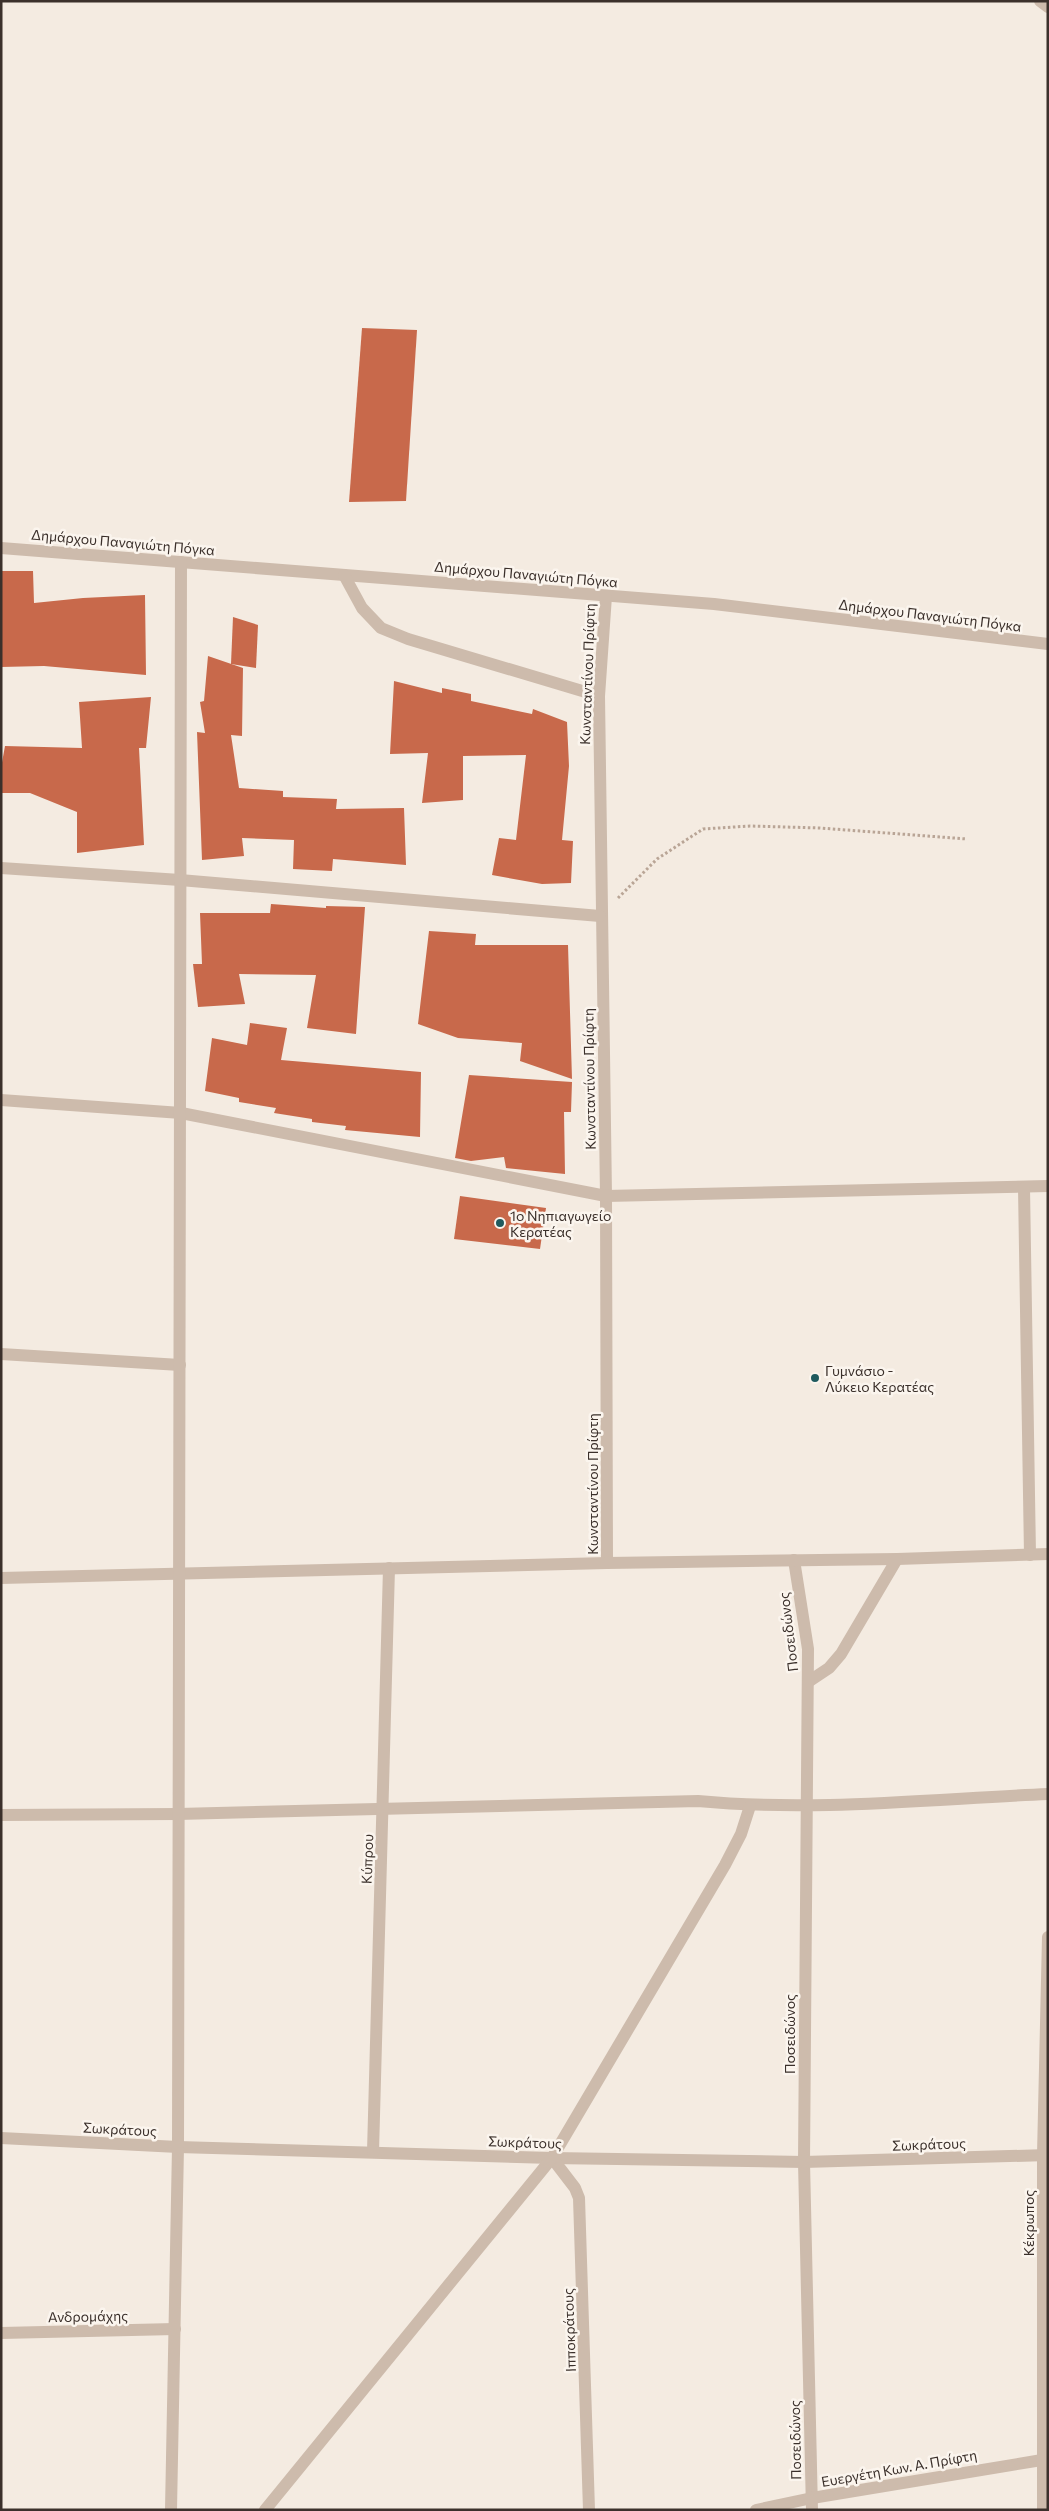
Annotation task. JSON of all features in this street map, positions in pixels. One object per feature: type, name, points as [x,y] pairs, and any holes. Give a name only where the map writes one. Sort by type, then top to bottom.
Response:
[{"type":"street","points":[[1040,1],[1048,8]]},
{"type":"street","name":"Δημάρχου Παναγιώτη Πόγκα","points":[[1,548],[714,604],[1048,644]]},
{"type":"street","points":[[172,2510],[178,2147],[181,562]]},
{"type":"street","points":[[344,575],[362,608],[381,628],[408,639],[599,696]]},
{"type":"street","name":"Κωνσταντίνου Πρίφτη","points":[[606,596],[599,696],[600,916],[606,1196],[607,1563]]},
{"type":"street","points":[[1,868],[180,880],[600,916]]},
{"type":"street","points":[[1,1100],[181,1113],[606,1196],[1048,1186]]},
{"type":"street","points":[[1024,1188],[1030,1555]]},
{"type":"street","points":[[1,1354],[180,1365]]},
{"type":"street","points":[[1,1578],[607,1563],[897,1559],[1048,1554]]},
{"type":"street","points":[[808,1682],[829,1668],[840,1654],[897,1559]]},
{"type":"street","name":"Ποσειδώνος","points":[[794,1560],[808,1649],[804,2162],[812,2504]]},
{"type":"street","name":"Κύπρου","points":[[373,2152],[389,1568]]},
{"type":"street","points":[[1,1815],[178,1814],[698,1801],[750,1806],[806,1806],[1048,1794]]},
{"type":"street","points":[[264,2510],[552,2158],[725,1865],[741,1834],[750,1806]]},
{"type":"street","name":"Κέκρωπος","points":[[1043,2510],[1045,2459],[1048,1937]]},
{"type":"street","name":"Σωκράτους","points":[[1,2138],[178,2147],[552,2158],[804,2162],[1046,2155]]},
{"type":"street","name":"Ιπποκράτους","points":[[552,2158],[575,2188],[579,2198],[589,2510]]},
{"type":"street","name":"Ανδρομάχης","points":[[1,2333],[175,2329]]},
{"type":"street","name":"Ευεργέτη Κων. Α. Πρίφτη","points":[[756,2510],[812,2504],[1045,2459]]},
{"type":"path","points":[[600,916],[657,858],[704,830],[750,826],[820,828],[967,839]]},
{"type":"building","points":[[362,328],[417,330],[406,501],[349,502]]},
{"type":"building","points":[[1,571],[33,571],[34,603],[145,595],[146,675],[44,666],[1,667]]},
{"type":"building","points":[[233,617],[258,625],[256,668],[231,664]]},
{"type":"building","points":[[208,656],[243,668],[242,736],[231,735],[239,788],[283,791],[283,797],[337,799],[336,809],[404,808],[406,865],[333,859],[332,871],[293,869],[294,840],[242,838],[244,856],[202,860],[197,732],[205,733],[200,702],[204,701]]},
{"type":"building","points":[[394,681],[442,693],[442,688],[471,694],[471,701],[532,714],[533,709],[567,722],[569,766],[562,840],[573,841],[571,883],[542,884],[492,875],[499,838],[516,840],[526,755],[463,756],[463,800],[422,803],[428,753],[390,754]]},
{"type":"building","points":[[151,697],[146,748],[139,748],[144,845],[77,853],[77,812],[30,793],[1,793],[1,768],[5,746],[82,748],[79,702]]},
{"type":"building","points":[[271,904],[326,908],[326,906],[365,907],[356,1034],[307,1028],[316,975],[239,974],[245,1004],[198,1007],[193,964],[202,964],[200,913],[270,913]]},
{"type":"building","points":[[429,931],[476,934],[475,945],[568,945],[572,1079],[520,1061],[522,1043],[458,1038],[418,1024]]},
{"type":"building","points":[[250,1023],[287,1028],[281,1060],[421,1072],[420,1137],[345,1130],[346,1126],[312,1122],[312,1119],[274,1113],[276,1108],[239,1102],[239,1098],[205,1091],[212,1038],[247,1045]]},
{"type":"building","points":[[469,1075],[572,1082],[571,1112],[564,1112],[565,1174],[506,1168],[504,1157],[471,1161],[455,1158]]},
{"type":"building","name":"1ο Νηπιαγωγείο Κερατέας","points":[[460,1196],[546,1208],[540,1249],[454,1239]]},
{"type":"place","name":"1ο Νηπιαγωγείο Κερατέας","points":[[500,1223]]},
{"type":"place","name":"Γυμνάσιο - Λύκειο Κερατέας","points":[[815,1378]]}]
